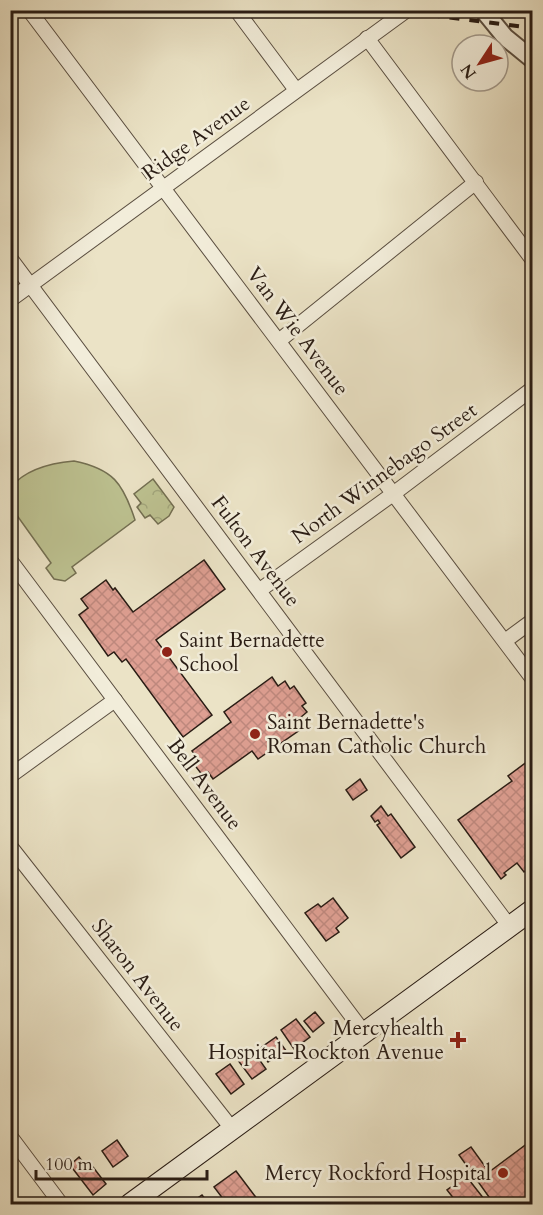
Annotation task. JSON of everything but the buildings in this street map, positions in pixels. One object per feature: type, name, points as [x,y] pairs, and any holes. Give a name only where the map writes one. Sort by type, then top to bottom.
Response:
[{"type":"main road","points":[[130,1204],[532,910]]},
{"type":"street","name":"Van Wie Avenue","points":[[29,10],[280,340],[532,678]]},
{"type":"street","name":"Ridge Avenue","points":[[10,300],[407,10]]},
{"type":"street","points":[[483,10],[505,37],[532,59]]},
{"type":"street","points":[[237,11],[296,90]]},
{"type":"street","points":[[367,38],[532,259]]},
{"type":"street","points":[[280,340],[476,182]]},
{"type":"street","name":"Fulton Avenue","points":[[10,258],[510,927]]},
{"type":"street","name":"North Winnebago Street","points":[[260,590],[393,494],[532,389]]},
{"type":"street","name":"Bell Avenue","points":[[10,560],[365,1034]]},
{"type":"street","points":[[505,641],[532,621]]},
{"type":"street","points":[[10,776],[115,700]]},
{"type":"street","name":"Sharon Avenue","points":[[10,846],[233,1130]]},
{"type":"street","points":[[10,1136],[62,1204]]},
{"type":"green space","points":[[74,461],[98,468],[115,480],[126,496],[135,520],[72,567],[76,573],[65,581],[54,579],[46,568],[51,563],[11,507],[11,487],[31,471],[57,463]]},
{"type":"green space","points":[[153,479],[174,507],[169,516],[158,524],[150,515],[145,518],[137,507],[141,503],[134,494]]},
{"type":"railway","points":[[390,10],[532,28]]},
{"type":"place","name":"Saint Bernadette School","points":[[167,652]]},
{"type":"place","name":"Saint Bernadette's Roman Catholic Church","points":[[255,734]]},
{"type":"place","name":"Mercyhealth Hospital–Rockton Avenue","points":[[458,1040]]},
{"type":"place","name":"Mercy Rockford Hospital","points":[[503,1173]]}]
